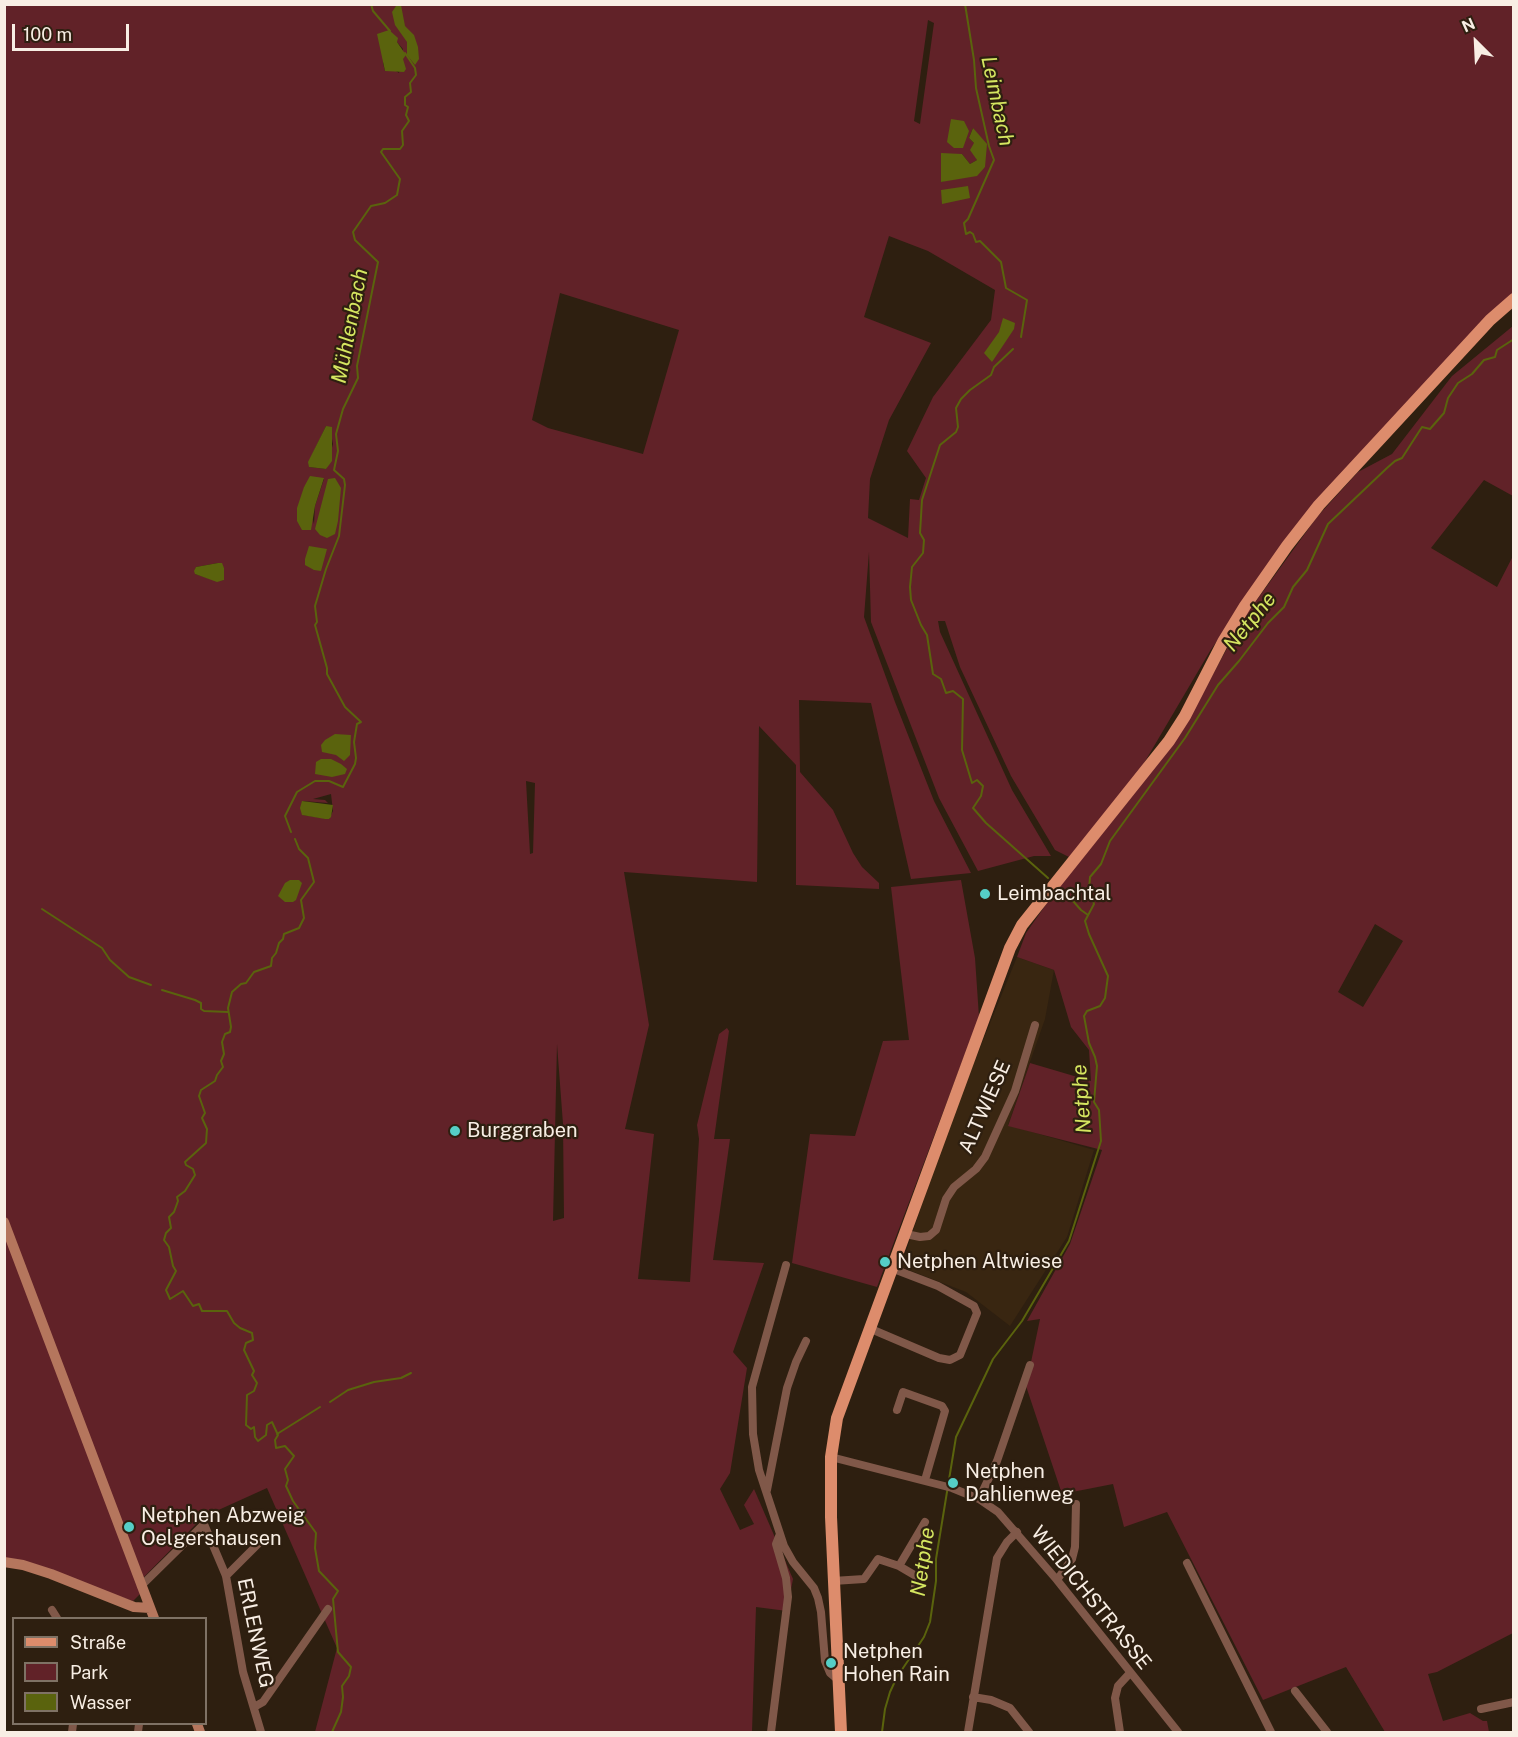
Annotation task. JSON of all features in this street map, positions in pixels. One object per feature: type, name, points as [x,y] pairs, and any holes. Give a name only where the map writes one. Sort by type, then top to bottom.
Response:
[{"type":"main road","points":[[841,1732],[831,1517],[831,1457],[837,1418],[1001,971],[1022,925],[1169,741],[1245,606],[1319,505],[1490,320],[1514,299]]},
{"type":"street","name":"ALTWIESE","points":[[906,1234],[928,1236],[936,1230],[946,1199],[954,1187],[985,1157],[1015,1090],[1035,1025]]},
{"type":"street","points":[[4,1222],[152,1613]]},
{"type":"street","points":[[786,1265],[751,1394],[755,1452],[780,1534],[793,1562],[818,1598],[825,1661],[830,1673],[837,1678]]},
{"type":"street","points":[[871,1329],[939,1358],[950,1359],[960,1354],[976,1313],[974,1306],[938,1286],[891,1268]]},
{"type":"street","points":[[766,1493],[787,1388],[806,1341]]},
{"type":"street","points":[[979,1499],[997,1461],[1030,1365]]},
{"type":"street","points":[[897,1410],[903,1392],[942,1406],[945,1411],[925,1480]]},
{"type":"street","name":"WIEDICHSTRASSE","points":[[831,1457],[941,1484],[979,1499],[999,1512],[1057,1580],[1178,1732]]},
{"type":"street","points":[[1057,1580],[1072,1558],[1076,1547],[1076,1504]]},
{"type":"street","points":[[899,1566],[925,1522]]},
{"type":"street","name":"ERLENWEG","points":[[141,1586],[204,1524],[226,1576],[243,1672],[261,1732]]},
{"type":"street","points":[[968,1732],[997,1558],[1007,1542],[1017,1532]]},
{"type":"street","points":[[771,1732],[788,1597],[786,1578],[776,1544],[780,1534]]},
{"type":"street","points":[[226,1576],[262,1540]]},
{"type":"street","points":[[833,1581],[864,1579],[878,1559],[899,1566],[916,1576],[915,1587]]},
{"type":"street","points":[[4,1562],[51,1574],[152,1613]]},
{"type":"street","points":[[1186,1563],[1271,1732]]},
{"type":"street","points":[[254,1707],[263,1702],[328,1609]]},
{"type":"street","points":[[52,1610],[56,1617]]},
{"type":"street","points":[[1120,1732],[1115,1698],[1118,1686],[1130,1673]]},
{"type":"street","points":[[1295,1691],[1327,1732]]},
{"type":"street","points":[[973,1697],[991,1700],[1010,1708],[1029,1732]]},
{"type":"street","points":[[1480,1709],[1514,1702]]},
{"type":"shaded area","points":[[1017,957],[1054,970],[1045,1019],[1008,1125],[1094,1150],[1067,1237],[1010,1326],[966,1292],[901,1267],[949,1124]]},
{"type":"green space","points":[[5,5],[1513,5],[1513,295],[1301,520],[1210,651],[1137,775],[1069,857],[1055,850],[1011,776],[960,667],[945,621],[938,621],[940,632],[1012,790],[1051,856],[1034,856],[978,871],[939,798],[871,622],[869,552],[864,617],[934,801],[971,873],[911,879],[871,703],[799,700],[800,772],[833,810],[853,853],[862,867],[879,883],[879,889],[796,885],[796,765],[759,726],[757,882],[624,872],[649,1025],[625,1129],[654,1134],[638,1279],[690,1282],[699,1139],[697,1125],[719,1034],[727,1028],[729,1031],[714,1139],[730,1139],[713,1260],[764,1263],[733,1352],[747,1368],[730,1473],[720,1489],[740,1530],[754,1524],[744,1505],[754,1489],[793,1579],[787,1611],[756,1607],[752,1732],[315,1732],[337,1648],[267,1488],[203,1517],[137,1584],[140,1594],[133,1601],[5,1560]],"holes":[[[928,20],[934,23],[920,124],[914,121]],[[396,41],[403,49],[399,73],[385,71],[383,63]],[[973,128],[985,167],[941,182],[962,154],[970,164],[977,160],[974,143],[969,138]],[[889,236],[928,251],[995,290],[991,320],[933,397],[907,451],[926,478],[919,500],[910,499],[908,538],[868,518],[870,479],[889,420],[931,343],[864,317]],[[560,293],[679,330],[643,454],[548,428],[532,420]],[[326,426],[333,444],[326,469],[309,467],[314,451]],[[324,479],[315,506],[314,524],[304,487]],[[218,563],[224,568],[224,580],[217,581],[195,574],[196,567]],[[526,781],[535,783],[533,853],[530,854]],[[331,794],[333,811],[329,819],[303,815],[303,801],[328,803],[325,800],[313,799]],[[557,1044],[563,1124],[564,1218],[553,1221]]]},
{"type":"green space","points":[[1513,326],[1513,496],[1484,480],[1431,548],[1497,587],[1513,556],[1513,1633],[1437,1672],[1428,1674],[1443,1721],[1470,1713],[1487,1721],[1489,1732],[1385,1732],[1346,1667],[1263,1700],[1167,1512],[1124,1527],[1113,1484],[1062,1494],[1026,1386],[1040,1319],[1027,1321],[1070,1244],[1102,1150],[1008,1126],[1030,1063],[1091,1081],[1089,1050],[1071,1027],[1054,970],[1017,957],[1026,933],[1059,886],[1182,731],[1243,619],[1317,517],[1358,472],[1392,454],[1452,376]],"holes":[[[1375,924],[1403,941],[1363,1007],[1338,992]]]},
{"type":"green space","points":[[961,880],[975,958],[979,1017],[877,1287],[792,1263],[810,1134],[855,1136],[883,1041],[909,1040],[891,887]]},
{"type":"water","points":[[401,5],[405,26],[414,35],[418,47],[419,59],[415,65],[407,55],[407,42],[395,25],[392,12],[396,6]]},
{"type":"water","points":[[389,30],[398,38],[397,42],[406,55],[403,59],[406,69],[404,72],[385,71],[377,34]]},
{"type":"water","points":[[951,119],[964,121],[969,131],[963,148],[954,148],[947,142]]},
{"type":"water","points":[[973,128],[987,144],[985,167],[977,176],[941,182],[941,153],[962,154],[970,164],[977,160],[970,150],[974,143],[969,138]]},
{"type":"water","points":[[968,186],[970,198],[942,204],[941,190]]},
{"type":"water","points":[[1003,318],[1015,323],[1014,329],[992,362],[984,353],[999,332]]},
{"type":"water","points":[[326,426],[332,427],[332,461],[326,469],[309,467],[308,462]]},
{"type":"water","points":[[310,476],[324,478],[315,506],[311,530],[302,530],[297,521],[297,508]]},
{"type":"water","points":[[335,478],[341,488],[338,521],[335,534],[327,538],[315,529],[328,479]]},
{"type":"water","points":[[309,546],[327,549],[321,571],[305,565]]},
{"type":"water","points":[[222,563],[224,568],[224,580],[217,582],[195,574],[196,567]]},
{"type":"water","points":[[335,734],[351,735],[350,755],[344,761],[336,755],[322,752],[321,745]]},
{"type":"water","points":[[321,759],[331,759],[341,764],[347,769],[345,774],[332,777],[315,774],[316,762]]},
{"type":"water","points":[[302,801],[333,805],[331,817],[325,819],[302,815],[300,808]]},
{"type":"water","points":[[290,880],[299,880],[302,883],[296,900],[285,902],[278,896],[285,883]]},
{"type":"waterway","name":"Mühlenbach","points":[[371,4],[373,11],[390,31]]},
{"type":"waterway","name":"Leimbach","points":[[965,4],[976,88],[994,160],[968,219],[964,223],[966,234],[970,232],[973,234],[976,242],[980,241],[1001,262],[1006,288],[1027,300],[1021,337]]},
{"type":"waterway","name":"Mühlenbach","points":[[291,832],[285,816],[297,792],[315,781],[329,781],[343,787],[356,758],[354,742],[357,724],[361,722],[345,707],[327,674],[315,625],[317,622],[315,606],[339,536],[345,485],[344,479],[334,470],[338,451],[336,434],[343,409],[358,378],[357,366],[378,262],[355,240],[353,232],[371,206],[385,203],[397,195],[400,179],[381,152],[383,149],[400,149],[403,145],[402,131],[409,121],[406,115],[408,107],[405,105],[405,97],[411,92],[410,83],[416,75],[415,68],[405,53]]},
{"type":"waterway","name":"Netphe","points":[[882,1732],[890,1692],[897,1677],[924,1637],[930,1622],[936,1581],[936,1559],[956,1437],[993,1359],[1022,1321],[1069,1241],[1101,1141],[1099,1110],[1094,1102],[1097,1066],[1089,1043],[1084,1016],[1087,1011],[1100,1006],[1105,998],[1108,976],[1085,921],[1094,904],[1089,890],[1090,877],[1101,864],[1110,841],[1185,738],[1218,685],[1268,623],[1284,607],[1293,587],[1307,570],[1328,524],[1387,468],[1402,458],[1422,427],[1430,429],[1444,413],[1448,398],[1458,383],[1472,374],[1484,360],[1495,357],[1497,350],[1514,339]]},
{"type":"waterway","name":"Leimbach","points":[[1013,349],[994,367],[991,375],[961,399],[956,408],[958,427],[956,432],[940,445],[922,500],[920,533],[924,540],[923,553],[912,567],[910,587],[911,600],[927,635],[933,674],[941,679],[946,693],[953,691],[963,699],[962,750],[972,783],[977,780],[983,786],[981,796],[973,808],[986,823],[1048,878]]},
{"type":"waterway","name":"Mühlenbach","points":[[295,839],[299,849],[308,858],[314,882],[301,900],[304,918],[299,928],[284,934],[272,958],[271,966],[254,972],[246,983],[241,984],[232,992],[228,1008],[231,1027],[222,1042],[223,1067],[215,1081],[201,1090],[199,1096],[205,1113],[202,1118],[207,1129],[206,1143],[185,1162],[193,1169],[195,1175],[185,1191],[177,1197],[174,1212],[169,1217],[171,1228],[164,1240],[169,1247],[176,1271],[166,1290],[170,1299],[183,1291],[193,1306],[199,1304],[202,1311],[227,1311],[234,1323],[252,1333],[253,1340],[246,1343],[244,1350],[257,1383],[254,1391],[247,1395],[246,1425],[251,1429],[254,1427],[258,1441],[266,1435],[267,1425],[272,1422],[278,1435],[275,1440],[276,1448],[285,1446],[294,1456],[285,1469],[288,1480],[286,1486],[293,1501],[316,1533],[315,1548],[319,1571],[338,1591],[333,1599],[338,1652],[351,1667],[349,1676],[342,1686],[341,1712],[332,1732]]},
{"type":"waterway","name":"Leimbach","points":[[1065,892],[1088,915]]},
{"type":"waterway","points":[[42,909],[102,948],[110,960],[129,977],[151,985]]},
{"type":"waterway","points":[[162,990],[195,1000],[201,1003],[201,1009],[204,1011],[228,1012]]},
{"type":"waterway","points":[[330,1402],[348,1390],[374,1382],[401,1378],[411,1373]]},
{"type":"waterway","points":[[277,1434],[320,1407]]},
{"type":"place","name":"Leimbachtal","points":[[985,894]]},
{"type":"place","name":"Burggraben","points":[[455,1131]]},
{"type":"place","name":"Netphen Altwiese","points":[[885,1262]]},
{"type":"place","name":"Netphen Dahlienweg","points":[[953,1483]]},
{"type":"place","name":"Netphen Abzweig Oelgershausen","points":[[129,1527]]},
{"type":"place","name":"Netphen Hohen Rain","points":[[831,1663]]}]
